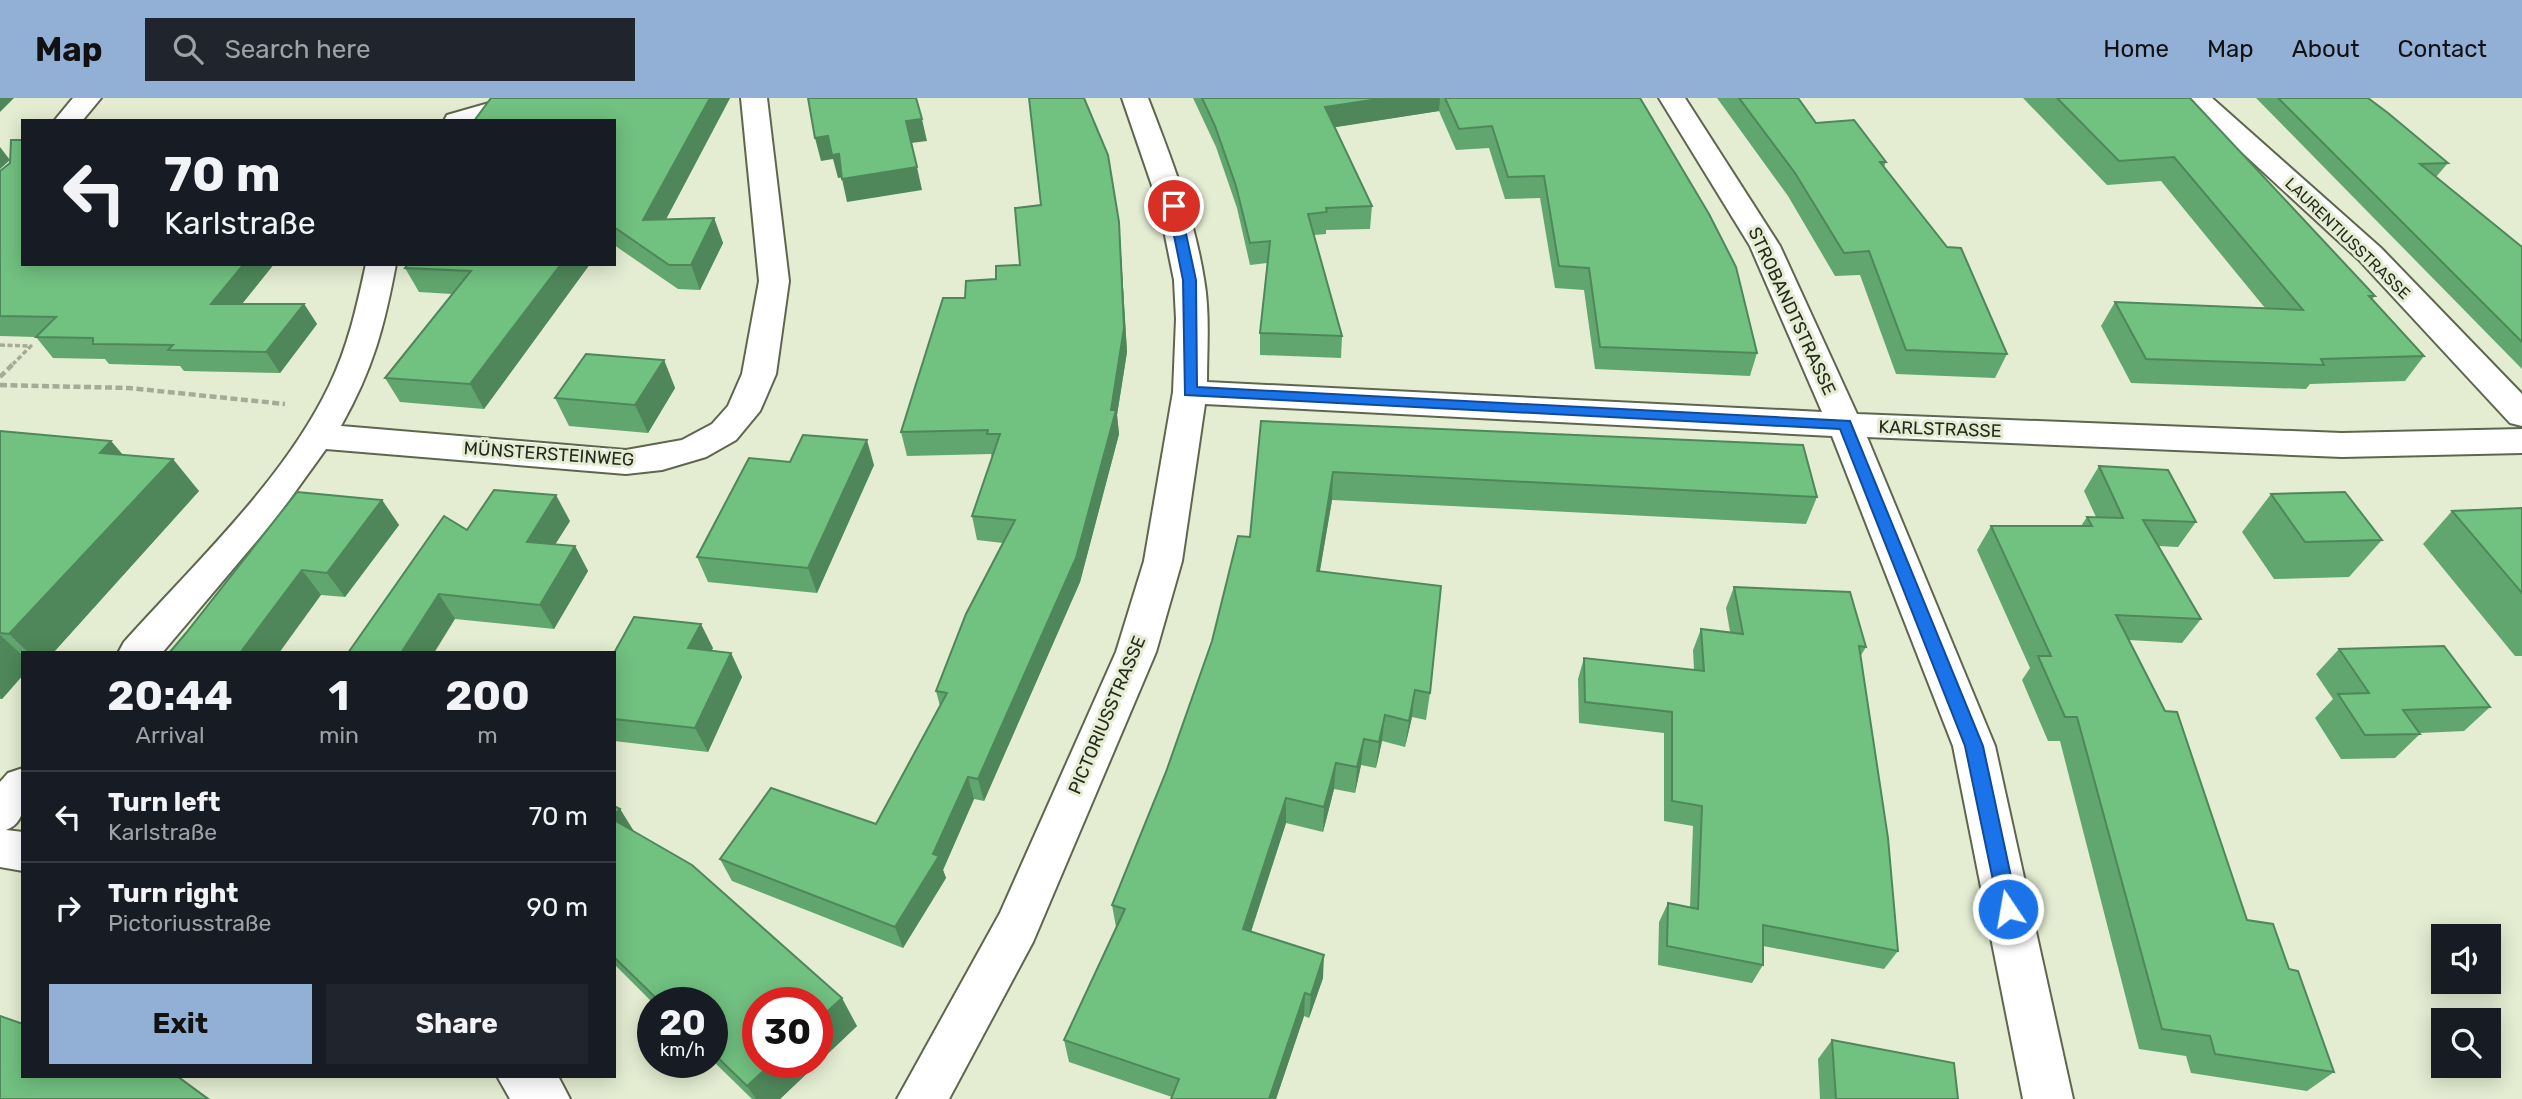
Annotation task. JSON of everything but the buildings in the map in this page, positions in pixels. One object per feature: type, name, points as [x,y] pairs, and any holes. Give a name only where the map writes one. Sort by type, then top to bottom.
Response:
[{"type":"street","points":[[69,119],[88,98]]},
{"type":"street","points":[[464,119],[496,109],[592,98]]},
{"type":"street","name":"MÜNSTERSTEINWEG","points":[[325,423],[626,462],[662,458],[694,449],[724,432],[743,411],[759,374],[774,281],[754,98]]},
{"type":"street","name":"PICTORIUSSTRASSE","points":[[922,1099],[1017,927],[1136,652],[1163,561],[1190,392],[1189,280],[1174,206],[1135,98]]},
{"type":"street","name":"STROBANDTSTRASSE","points":[[1672,98],[1765,246],[1845,425],[1974,746],[2048,1099]]},
{"type":"street","name":"LAURENTIUSSTRASSE","points":[[2196,98],[2370,254],[2522,415]]},
{"type":"street","points":[[140,651],[261,511],[325,423],[362,349],[381,266]]},
{"type":"street","name":"KARLSTRASSE","points":[[1190,392],[1845,425],[2342,445],[2522,440]]},
{"type":"street","points":[[0,813],[21,788]]},
{"type":"street","points":[[0,848],[21,852]]},
{"type":"street","points":[[524,1078],[545,1099]]},
{"type":"path","points":[[0,345],[30,346],[0,377]]},
{"type":"path","points":[[0,385],[129,388],[325,423]]},
{"type":"route","points":[[1174,206],[1189,280],[1192,319],[1190,392],[1845,425],[1974,746],[2008,909]]}]
